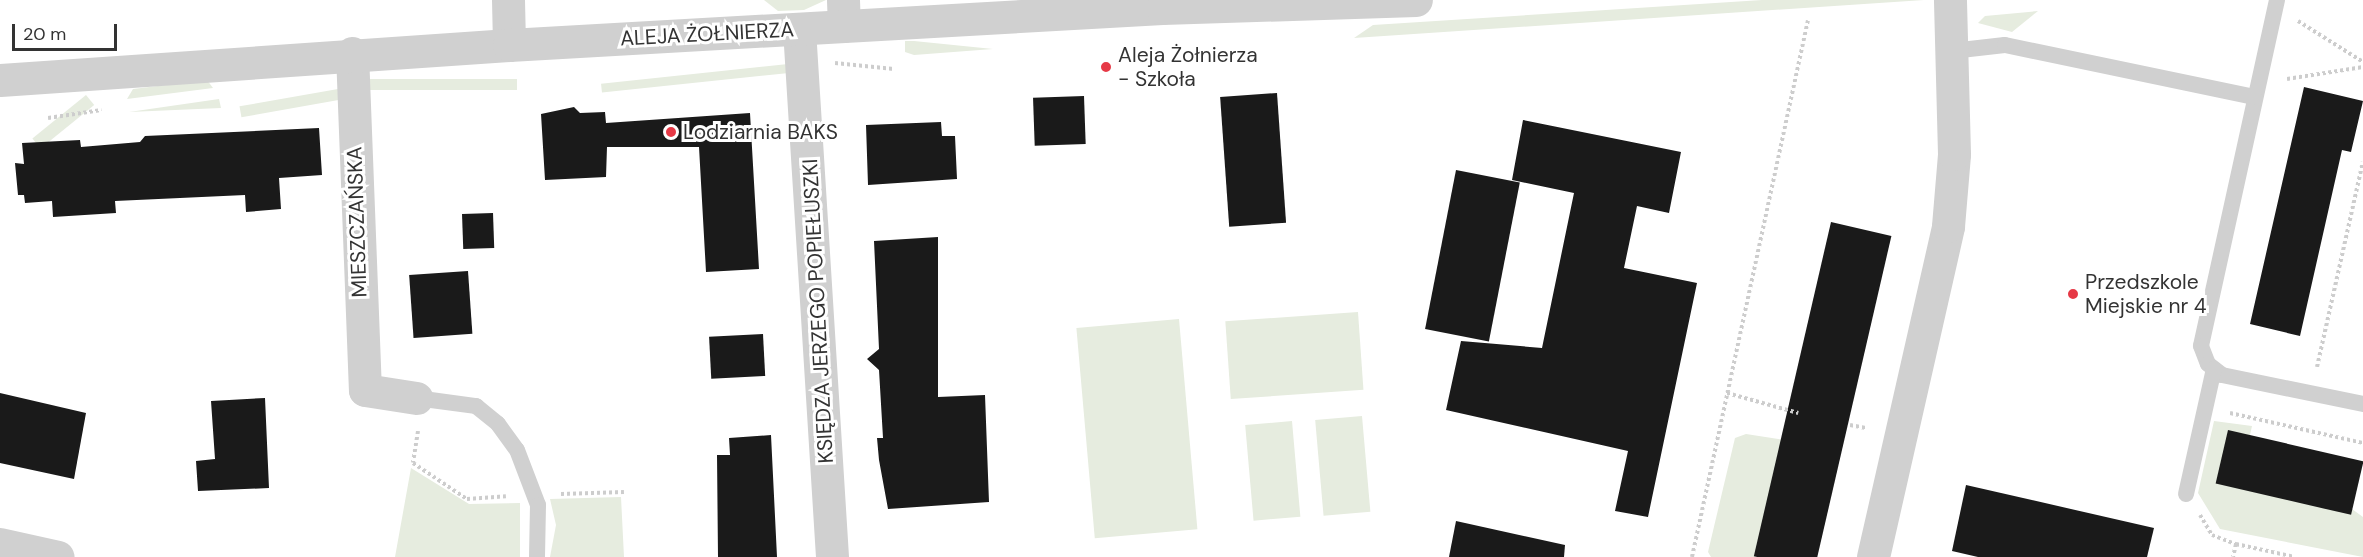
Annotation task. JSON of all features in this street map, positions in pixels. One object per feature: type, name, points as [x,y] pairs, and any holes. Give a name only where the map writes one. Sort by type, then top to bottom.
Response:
[{"type":"street","points":[[508,0],[509,45]]},
{"type":"street","name":"ALEJA ŻOŁNIERZA","points":[[0,80],[352,53],[800,29],[843,13],[1416,0]]},
{"type":"street","points":[[1874,557],[1948,226],[1954,154],[1950,0]]},
{"type":"street","name":"KSIĘDZA JERZEGO POPIEŁUSZKI","points":[[800,29],[832,557]]},
{"type":"street","name":"MIESZCZAŃSKA","points":[[352,53],[365,390],[420,398]]},
{"type":"street","points":[[0,544],[58,557]]},
{"type":"lane","points":[[2186,494],[2214,369],[2202,346],[2202,326],[2277,0]]},
{"type":"lane","points":[[1952,51],[2005,45],[2254,98]]},
{"type":"lane","points":[[2214,369],[2363,404]]},
{"type":"lane","points":[[420,398],[476,406],[498,424],[517,450],[535,494],[540,534],[537,557]]},
{"type":"path","points":[[2290,16],[2363,62]]},
{"type":"path","points":[[1692,557],[1808,20]]},
{"type":"path","points":[[2275,82],[2363,67]]},
{"type":"path","points":[[2310,374],[2319,366],[2363,162]]},
{"type":"path","points":[[1727,393],[1798,413]]},
{"type":"path","points":[[420,398],[413,463],[467,499],[535,494],[624,492]]},
{"type":"path","points":[[2205,408],[2363,443]]},
{"type":"path","points":[[2186,494],[2212,535],[2236,544],[2295,557]]},
{"type":"path","points":[[2233,557],[2236,544]]},
{"type":"shaded area","points":[[764,0],[826,0],[804,10],[778,11]]},
{"type":"shaded area","points":[[1762,0],[1924,0],[1354,38],[1373,25]]},
{"type":"shaded area","points":[[2038,11],[2012,32],[1978,23],[1985,16]]},
{"type":"shaded area","points":[[905,41],[993,49],[914,55],[905,52]]},
{"type":"shaded area","points":[[788,64],[789,73],[602,93],[601,84]]},
{"type":"shaded area","points":[[366,79],[517,79],[517,90],[366,90]]},
{"type":"shaded area","points":[[207,80],[213,88],[127,99],[133,89]]},
{"type":"shaded area","points":[[338,89],[340,100],[241,117],[240,106]]},
{"type":"shaded area","points":[[86,95],[94,105],[41,149],[32,138]]},
{"type":"shaded area","points":[[219,99],[221,108],[129,112]]},
{"type":"shaded area","points":[[1358,312],[1363,390],[1231,399],[1225,321]]},
{"type":"shaded area","points":[[1179,319],[1197,529],[1095,538],[1076,328]]},
{"type":"shaded area","points":[[1362,416],[1370,512],[1324,516],[1315,420]]},
{"type":"shaded area","points":[[1292,421],[1300,517],[1254,521],[1245,425]]},
{"type":"shaded area","points":[[2214,421],[2252,426],[2250,435],[2363,517],[2363,557],[2220,529],[2198,493]]},
{"type":"shaded area","points":[[1746,434],[1784,440],[1758,557],[1711,557],[1708,552],[1735,438]]},
{"type":"shaded area","points":[[411,468],[469,504],[520,503],[520,557],[395,557]]},
{"type":"shaded area","points":[[621,497],[624,557],[550,557],[556,525],[550,499]]},
{"type":"building","points":[[2304,87],[2363,101],[2351,152],[2342,150],[2300,336],[2250,324]]},
{"type":"building","points":[[1277,93],[1286,223],[1229,227],[1220,97]]},
{"type":"building","points":[[1084,96],[1086,144],[1035,146],[1033,98]]},
{"type":"building","points":[[574,107],[580,113],[605,112],[606,123],[750,113],[759,269],[706,272],[699,147],[607,147],[606,177],[545,180],[541,114]]},
{"type":"building","points":[[1523,120],[1681,152],[1669,213],[1637,206],[1624,268],[1697,283],[1648,517],[1615,511],[1628,451],[1446,410],[1461,341],[1542,348],[1574,193],[1512,180]]},
{"type":"building","points":[[941,122],[942,136],[955,136],[957,179],[868,185],[866,125]]},
{"type":"building","points":[[319,128],[322,175],[279,178],[281,209],[246,212],[245,195],[115,201],[116,213],[53,217],[52,201],[25,203],[24,195],[18,195],[15,163],[24,164],[22,143],[80,140],[81,147],[140,142],[145,136]]},
{"type":"building","points":[[1456,170],[1520,182],[1489,341],[1425,329]]},
{"type":"building","points":[[493,213],[494,248],[463,249],[462,214]]},
{"type":"building","points":[[1831,222],[1891,236],[1817,557],[1754,556]]},
{"type":"building","points":[[938,237],[938,397],[985,395],[989,502],[888,509],[877,438],[883,438],[879,370],[867,359],[879,349],[874,241]]},
{"type":"building","points":[[468,271],[472,334],[414,338],[409,275]]},
{"type":"building","points":[[763,334],[765,376],[711,379],[709,337]]},
{"type":"building","points":[[0,393],[86,413],[74,479],[0,463]]},
{"type":"building","points":[[265,398],[269,488],[198,491],[196,461],[215,459],[211,401]]},
{"type":"building","points":[[2228,430],[2363,461],[2351,515],[2216,484]]},
{"type":"building","points":[[771,435],[777,557],[718,557],[717,455],[730,455],[729,438]]},
{"type":"building","points":[[1966,485],[2154,528],[2147,557],[1978,557],[1952,551]]},
{"type":"building","points":[[1456,521],[1565,545],[1564,557],[1449,557]]},
{"type":"place","name":"Aleja Żołnierza - Szkoła","points":[[1106,67]]},
{"type":"place","name":"Lodziarnia BAKS","points":[[671,132]]},
{"type":"place","name":"Przedszkole Miejskie nr 4","points":[[2073,294]]}]
